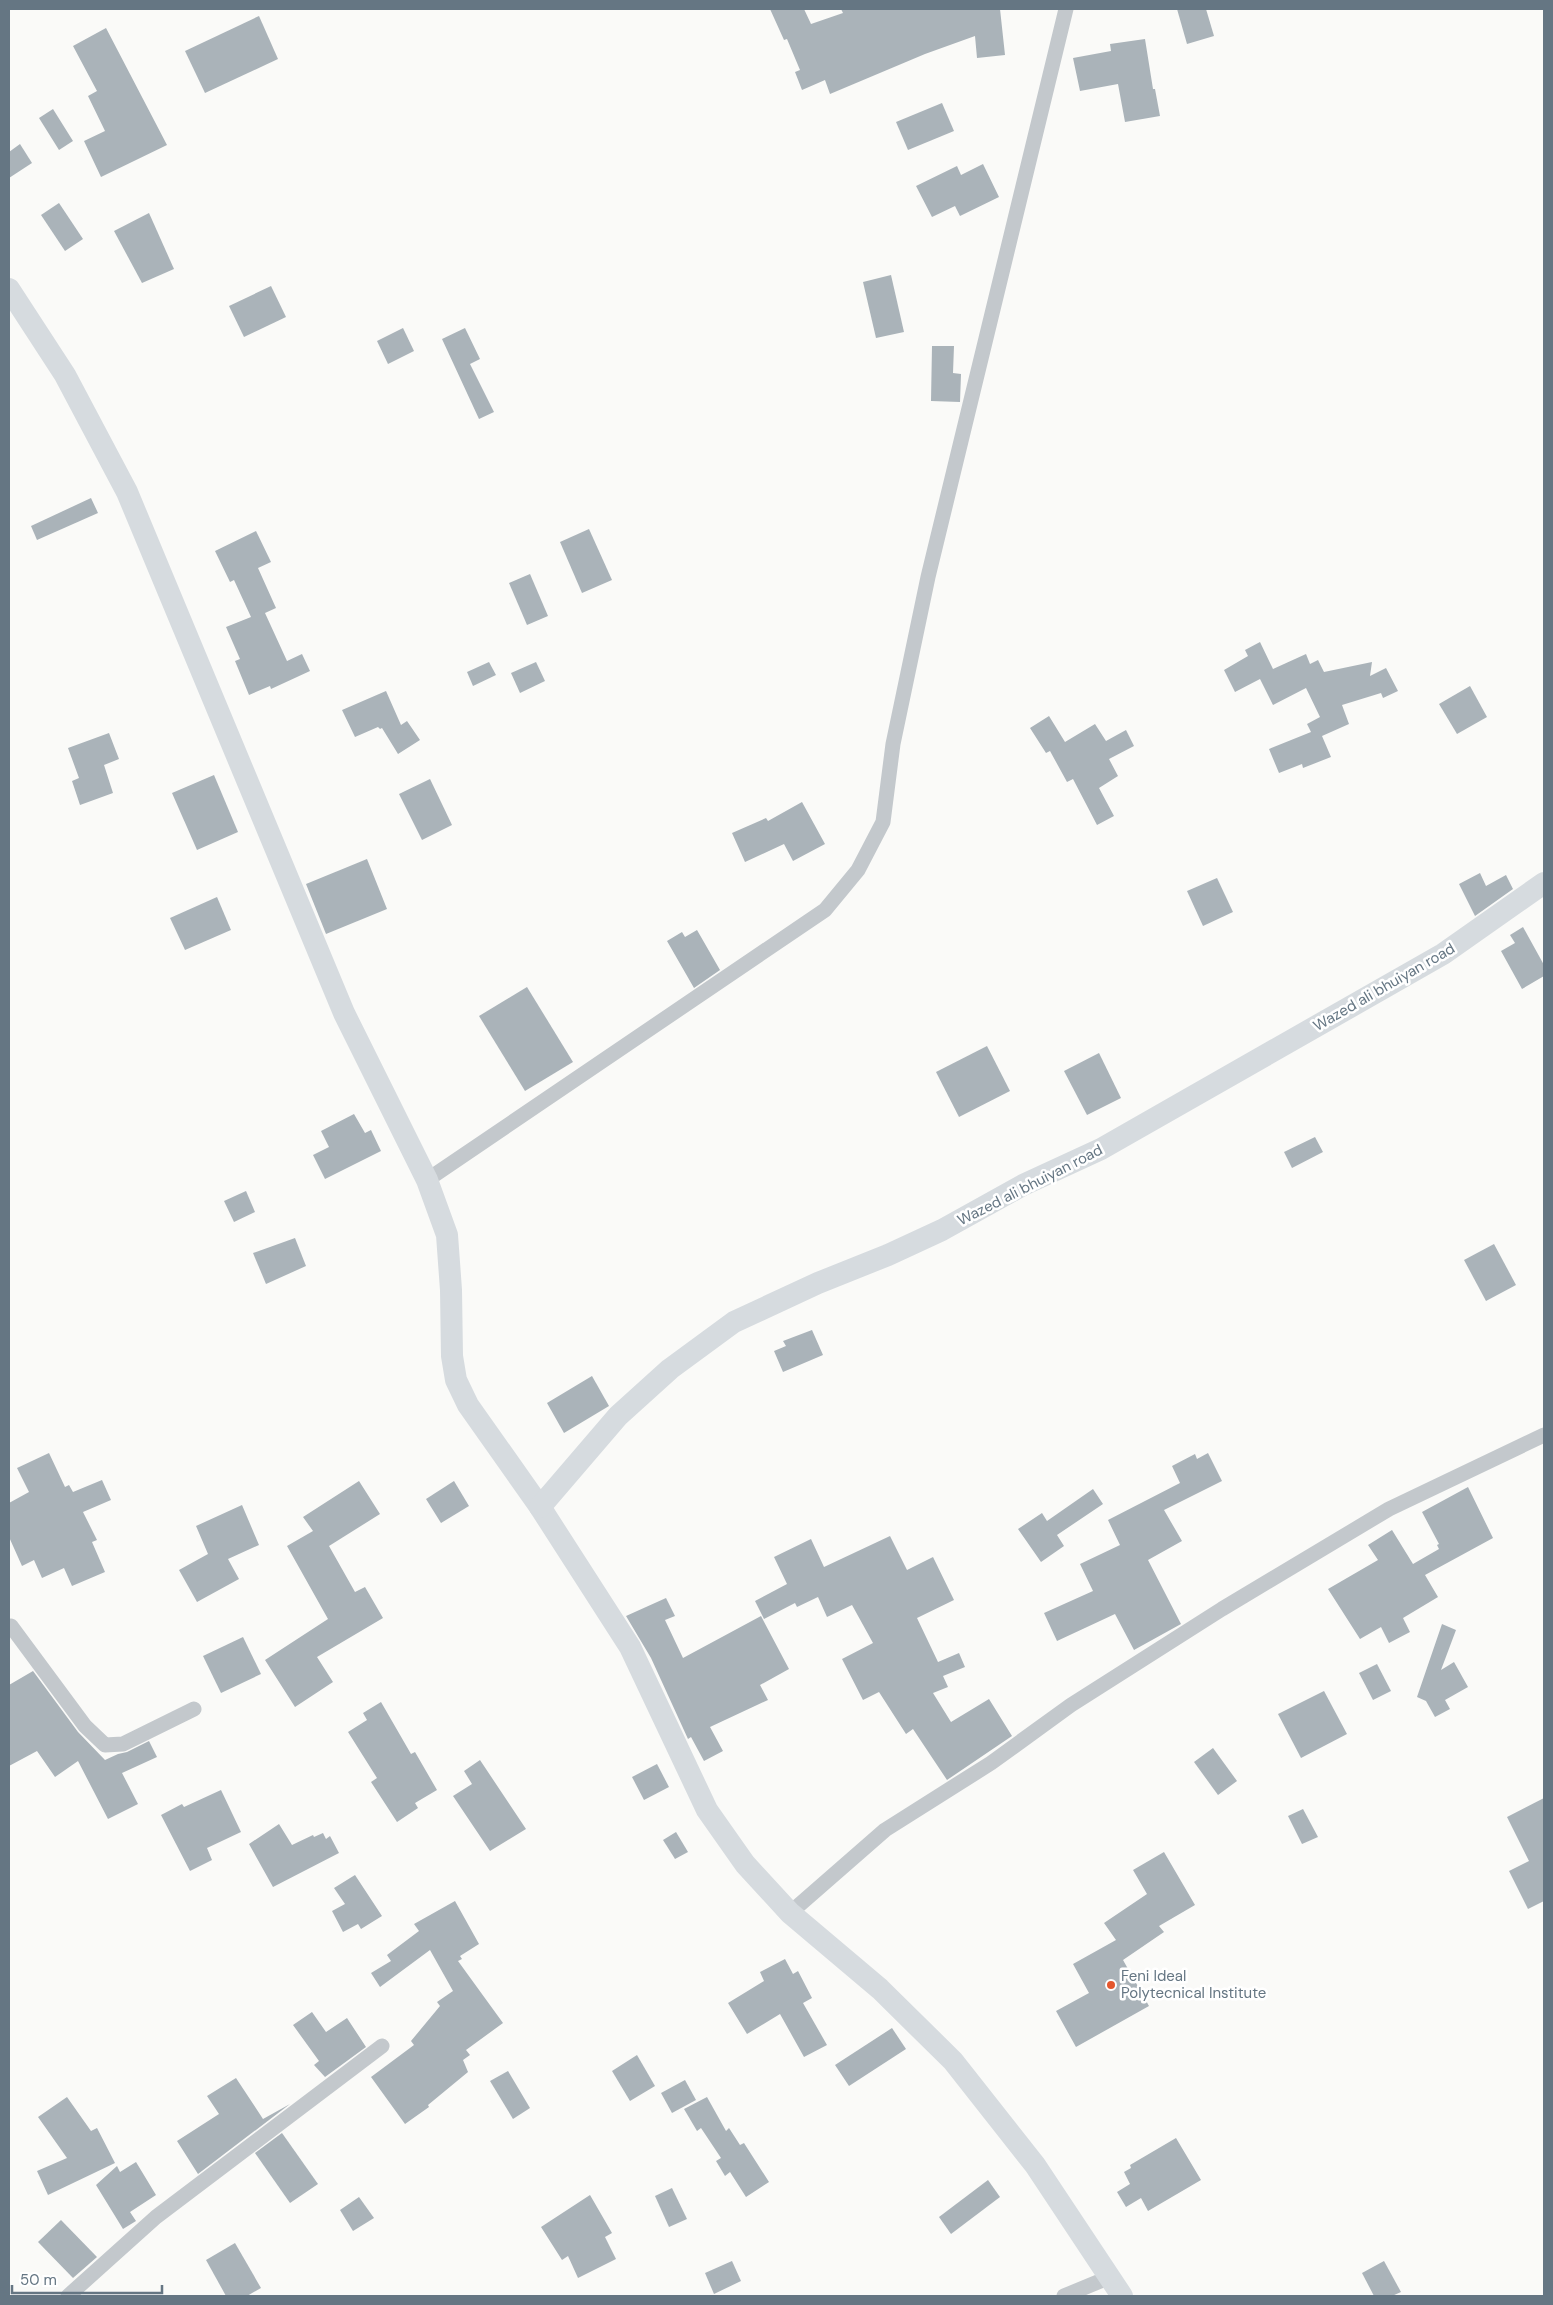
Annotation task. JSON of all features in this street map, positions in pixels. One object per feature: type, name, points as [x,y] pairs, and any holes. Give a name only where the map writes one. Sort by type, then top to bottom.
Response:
[{"type":"main road","points":[[9,289],[65,375],[127,492],[344,1013],[427,1180],[447,1234],[451,1290],[452,1356],[456,1380],[468,1405],[540,1507],[630,1647],[708,1810],[746,1864],[790,1913],[880,1989],[953,2061],[1035,2165],[1122,2296]]},
{"type":"main road","name":"Wazed ali bhuiyan road","points":[[540,1507],[618,1416],[670,1368],[734,1322],[818,1283],[888,1255],[933,1234],[1023,1185],[1101,1149],[1443,954],[1544,884]]},
{"type":"street","points":[[427,1180],[825,910],[858,870],[883,822],[893,744],[928,577],[1066,9]]},
{"type":"street","points":[[790,1913],[885,1830],[991,1763],[1071,1705],[1222,1609],[1389,1509],[1544,1435]]},
{"type":"street","points":[[9,1627],[11,1626],[85,1726],[105,1745],[123,1744],[194,1709]]},
{"type":"street","points":[[68,2296],[156,2218],[382,2046]]},
{"type":"street","points":[[1064,2296],[1110,2277]]},
{"type":"building","points":[[770,9],[804,9],[811,24],[843,13],[841,9],[1000,9],[1005,55],[977,58],[975,36],[925,54],[830,94],[825,80],[802,90],[795,72],[800,70],[787,39],[784,40]]},
{"type":"building","points":[[1177,9],[1206,9],[1214,36],[1187,44]]},
{"type":"building","points":[[259,16],[278,59],[205,93],[185,51]]},
{"type":"building","points":[[106,28],[167,145],[101,177],[84,141],[105,131],[88,96],[97,91],[73,46]]},
{"type":"building","points":[[1145,39],[1153,89],[1155,89],[1160,116],[1125,122],[1118,84],[1080,91],[1073,58],[1111,51],[1110,44]]},
{"type":"building","points":[[942,103],[954,131],[908,150],[896,122]]},
{"type":"building","points":[[53,109],[73,141],[59,150],[39,118]]},
{"type":"building","points":[[20,144],[32,163],[9,178],[9,152]]},
{"type":"building","points":[[983,164],[999,197],[960,216],[955,206],[932,217],[916,186],[957,166],[961,175]]},
{"type":"building","points":[[59,203],[83,239],[65,251],[41,215]]},
{"type":"building","points":[[149,213],[174,269],[142,283],[114,231]]},
{"type":"building","points":[[891,275],[904,332],[876,338],[863,282]]},
{"type":"building","points":[[271,286],[286,317],[244,337],[229,306]]},
{"type":"building","points":[[403,328],[414,351],[388,364],[377,341]]},
{"type":"building","points":[[465,328],[480,359],[470,364],[494,412],[479,419],[442,339]]},
{"type":"building","points":[[932,346],[954,346],[953,373],[961,374],[960,402],[931,401]]},
{"type":"building","points":[[91,498],[98,513],[37,540],[31,526]]},
{"type":"building","points":[[589,529],[612,580],[582,593],[560,542]]},
{"type":"building","points":[[256,531],[271,562],[258,568],[276,608],[265,613],[287,661],[302,654],[310,671],[271,689],[270,686],[249,695],[235,661],[240,659],[226,627],[251,617],[234,580],[230,582],[215,551]]},
{"type":"building","points":[[530,574],[548,616],[527,625],[509,583]]},
{"type":"building","points":[[1260,642],[1273,669],[1306,654],[1310,664],[1318,660],[1324,672],[1372,662],[1370,676],[1386,668],[1398,691],[1383,698],[1381,693],[1342,705],[1349,724],[1322,736],[1331,757],[1303,768],[1302,764],[1279,773],[1269,749],[1311,732],[1307,724],[1320,717],[1306,688],[1273,705],[1260,679],[1235,692],[1224,670],[1248,656],[1245,650]]},
{"type":"building","points":[[489,662],[496,675],[473,686],[467,672]]},
{"type":"building","points":[[536,662],[545,681],[520,693],[511,673]]},
{"type":"building","points":[[1470,686],[1487,717],[1457,734],[1439,704]]},
{"type":"building","points":[[386,691],[401,725],[407,721],[420,740],[398,754],[382,728],[378,727],[355,737],[342,710]]},
{"type":"building","points":[[1049,716],[1065,742],[1095,724],[1106,741],[1126,730],[1134,746],[1109,759],[1118,776],[1099,788],[1114,816],[1097,825],[1073,779],[1067,782],[1050,751],[1046,753],[1030,728]]},
{"type":"building","points":[[109,733],[119,759],[104,765],[113,793],[80,805],[72,781],[79,778],[68,748]]},
{"type":"building","points":[[214,775],[238,832],[197,850],[172,793]]},
{"type":"building","points":[[430,779],[452,825],[422,840],[399,794]]},
{"type":"building","points":[[802,802],[825,844],[793,861],[784,844],[745,862],[732,833],[766,818],[768,821]]},
{"type":"building","points":[[367,859],[387,909],[326,934],[306,884]]},
{"type":"building","points":[[1480,873],[1486,886],[1506,875],[1513,889],[1475,916],[1459,884]]},
{"type":"building","points":[[1217,878],[1233,912],[1203,926],[1187,891]]},
{"type":"building","points":[[217,897],[231,930],[185,950],[170,918]]},
{"type":"building","points":[[1523,927],[1544,965],[1544,976],[1522,989],[1501,951],[1515,943],[1510,935]]},
{"type":"building","points":[[697,930],[720,970],[694,988],[667,941],[682,932],[685,937]]},
{"type":"building","points":[[527,987],[573,1062],[525,1091],[479,1016]]},
{"type":"building","points":[[987,1046],[1010,1091],[959,1117],[936,1072]]},
{"type":"building","points":[[1099,1053],[1121,1098],[1087,1115],[1064,1071]]},
{"type":"building","points":[[354,1114],[365,1133],[371,1130],[381,1151],[325,1179],[313,1155],[329,1147],[321,1131]]},
{"type":"building","points":[[1315,1137],[1323,1152],[1292,1168],[1284,1152]]},
{"type":"building","points":[[246,1191],[255,1212],[234,1222],[224,1201]]},
{"type":"building","points":[[295,1238],[306,1266],[266,1284],[253,1253]]},
{"type":"building","points":[[1494,1244],[1516,1285],[1486,1301],[1464,1260]]},
{"type":"building","points":[[812,1330],[823,1355],[783,1372],[774,1351],[786,1346],[783,1341]]},
{"type":"building","points":[[592,1376],[609,1406],[564,1433],[547,1403]]},
{"type":"building","points":[[49,1453],[65,1487],[69,1485],[73,1492],[102,1480],[111,1500],[83,1512],[97,1540],[92,1542],[105,1572],[72,1586],[64,1568],[42,1578],[34,1560],[22,1566],[9,1537],[9,1503],[29,1492],[17,1468]]},
{"type":"building","points":[[1208,1453],[1222,1481],[1164,1510],[1182,1541],[1148,1560],[1181,1624],[1134,1650],[1115,1614],[1057,1641],[1044,1613],[1093,1591],[1080,1564],[1120,1545],[1108,1520],[1180,1483],[1172,1466],[1195,1454],[1197,1459]]},
{"type":"building","points":[[359,1481],[380,1514],[329,1546],[355,1592],[365,1587],[383,1618],[317,1657],[333,1682],[295,1707],[265,1660],[328,1619],[287,1546],[313,1531],[303,1517]]},
{"type":"building","points":[[454,1481],[469,1506],[441,1523],[426,1499]]},
{"type":"building","points":[[1468,1487],[1493,1538],[1425,1575],[1438,1597],[1403,1618],[1410,1632],[1389,1643],[1381,1627],[1360,1639],[1328,1589],[1378,1560],[1368,1545],[1392,1530],[1413,1564],[1439,1549],[1437,1545],[1439,1544],[1422,1512]]},
{"type":"building","points":[[1093,1489],[1103,1504],[1057,1535],[1064,1546],[1041,1562],[1018,1529],[1042,1513],[1047,1521]]},
{"type":"building","points":[[242,1505],[259,1545],[228,1559],[239,1579],[197,1602],[179,1570],[208,1554],[196,1526]]},
{"type":"building","points":[[890,1536],[907,1570],[933,1557],[954,1600],[917,1618],[938,1662],[959,1653],[965,1667],[943,1676],[948,1687],[933,1693],[951,1722],[989,1699],[1012,1736],[947,1780],[913,1729],[906,1734],[879,1692],[863,1700],[842,1659],[873,1643],[852,1605],[827,1617],[818,1597],[797,1607],[795,1603],[764,1619],[755,1601],[787,1584],[774,1557],[811,1539],[824,1567]]},
{"type":"building","points":[[666,1598],[675,1616],[665,1620],[683,1658],[761,1616],[789,1669],[760,1685],[768,1700],[710,1727],[723,1751],[704,1761],[691,1737],[688,1739],[651,1658],[626,1616]]},
{"type":"building","points":[[1442,1624],[1456,1630],[1441,1670],[1454,1662],[1468,1687],[1445,1700],[1450,1709],[1435,1717],[1426,1701],[1417,1697]]},
{"type":"building","points":[[243,1637],[261,1674],[221,1693],[203,1656]]},
{"type":"building","points":[[1377,1664],[1391,1691],[1373,1700],[1359,1673]]},
{"type":"building","points":[[33,1671],[78,1732],[105,1760],[149,1741],[157,1757],[122,1773],[138,1804],[108,1819],[78,1761],[55,1777],[37,1751],[9,1766],[9,1685]]},
{"type":"building","points":[[1324,1691],[1347,1734],[1301,1758],[1278,1714]]},
{"type":"building","points":[[381,1702],[411,1754],[415,1752],[437,1790],[415,1803],[418,1808],[397,1822],[371,1782],[377,1778],[348,1732],[367,1720],[363,1713]]},
{"type":"building","points":[[1213,1748],[1237,1781],[1218,1795],[1194,1762]]},
{"type":"building","points":[[480,1760],[526,1829],[490,1851],[453,1796],[472,1784],[464,1771]]},
{"type":"building","points":[[657,1764],[669,1787],[644,1800],[632,1777]]},
{"type":"building","points":[[221,1790],[241,1832],[207,1848],[212,1860],[190,1871],[161,1815],[182,1804],[184,1807]]},
{"type":"building","points":[[1544,1798],[1544,1901],[1528,1909],[1509,1871],[1529,1861],[1507,1817]]},
{"type":"building","points":[[1303,1809],[1318,1837],[1302,1844],[1288,1816]]},
{"type":"building","points":[[279,1824],[292,1845],[313,1835],[314,1837],[323,1833],[326,1839],[330,1836],[339,1853],[273,1887],[249,1844]]},
{"type":"building","points":[[676,1832],[688,1852],[675,1859],[663,1840]]},
{"type":"building","points":[[1164,1852],[1195,1905],[1159,1926],[1164,1932],[1123,1960],[1149,2006],[1076,2047],[1056,2011],[1089,1993],[1073,1964],[1116,1940],[1104,1923],[1147,1894],[1133,1870]]},
{"type":"building","points":[[355,1875],[382,1916],[361,1929],[358,1924],[343,1932],[332,1911],[345,1904],[334,1888]]},
{"type":"building","points":[[455,1901],[479,1944],[460,1956],[462,1959],[458,1961],[503,2023],[466,2050],[470,2055],[463,2060],[468,2072],[428,2105],[429,2107],[405,2124],[371,2077],[414,2045],[411,2041],[440,2006],[437,2002],[453,1991],[430,1950],[380,1987],[371,1973],[391,1961],[387,1955],[419,1931],[414,1924]]},
{"type":"building","points":[[785,1959],[793,1974],[798,1971],[812,1998],[803,2003],[827,2045],[804,2057],[780,2014],[747,2034],[728,2003],[764,1981],[760,1972]]},
{"type":"building","points":[[312,2012],[326,2032],[347,2018],[366,2047],[325,2077],[314,2065],[319,2061],[293,2025]]},
{"type":"building","points":[[892,2028],[906,2049],[849,2086],[835,2065]]},
{"type":"building","points":[[637,2055],[655,2086],[630,2101],[612,2071]]},
{"type":"building","points":[[508,2071],[530,2108],[513,2119],[490,2081]]},
{"type":"building","points":[[236,2078],[263,2119],[290,2104],[198,2174],[177,2141],[219,2114],[207,2096]]},
{"type":"building","points":[[685,2080],[696,2100],[672,2113],[661,2093]]},
{"type":"building","points":[[67,2097],[91,2131],[97,2128],[115,2163],[48,2195],[37,2171],[67,2158],[38,2117]]},
{"type":"building","points":[[707,2097],[726,2131],[729,2128],[740,2145],[744,2143],[769,2182],[746,2197],[730,2172],[725,2176],[716,2161],[721,2158],[701,2128],[697,2131],[684,2109]]},
{"type":"building","points":[[282,2133],[318,2184],[290,2203],[255,2153]]},
{"type":"building","points":[[1176,2138],[1201,2180],[1148,2211],[1141,2198],[1126,2207],[1117,2192],[1130,2184],[1124,2172],[1131,2168],[1130,2165]]},
{"type":"building","points":[[136,2162],[156,2195],[130,2212],[136,2221],[123,2229],[96,2185],[117,2166],[120,2172]]},
{"type":"building","points":[[988,2180],[1000,2197],[951,2234],[939,2217]]},
{"type":"building","points":[[672,2188],[687,2219],[669,2227],[655,2196]]},
{"type":"building","points":[[590,2195],[612,2233],[605,2237],[616,2259],[578,2278],[568,2256],[562,2260],[541,2227]]},
{"type":"building","points":[[359,2197],[374,2218],[353,2231],[340,2210]]},
{"type":"building","points":[[61,2220],[97,2257],[73,2278],[38,2242]]},
{"type":"building","points":[[235,2243],[261,2288],[247,2296],[226,2296],[206,2260]]},
{"type":"building","points":[[732,2261],[741,2281],[714,2294],[705,2273]]},
{"type":"building","points":[[1384,2261],[1401,2292],[1392,2296],[1374,2296],[1362,2273]]},
{"type":"place","name":"Feni Ideal Polytecnical Institute","points":[[1111,1985]]}]
